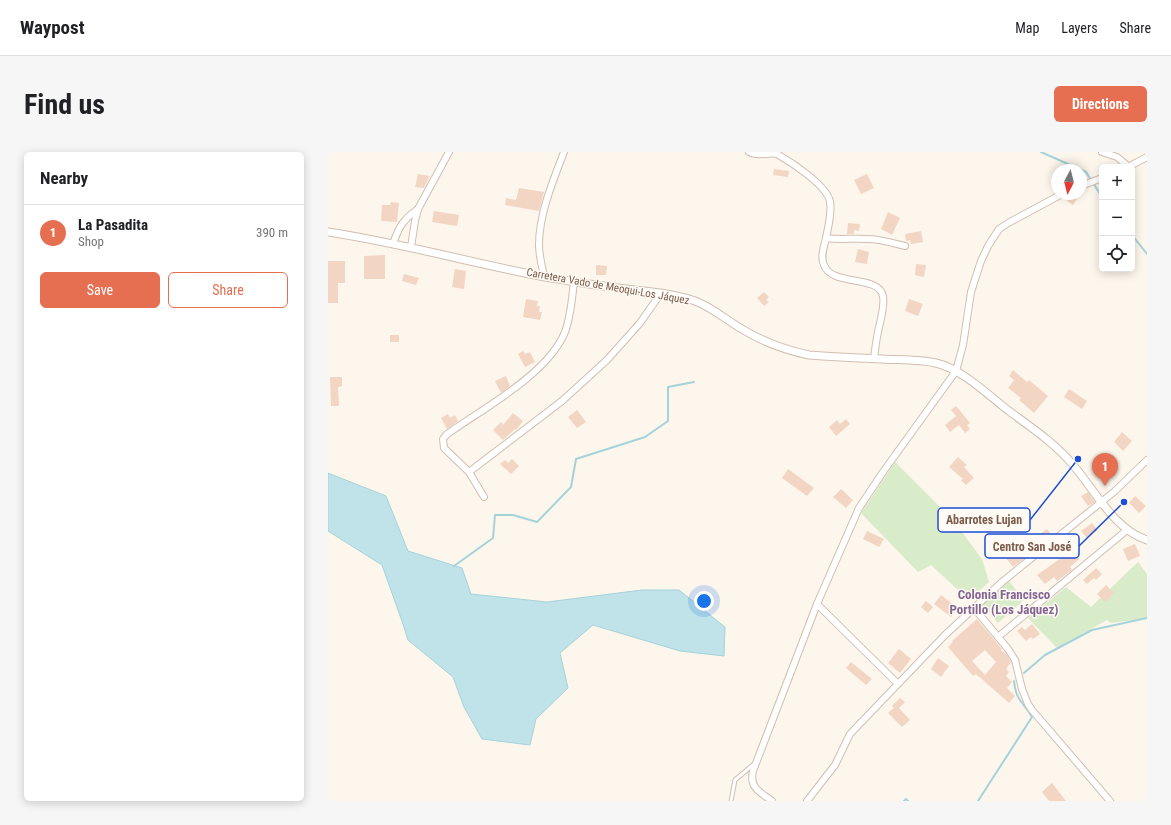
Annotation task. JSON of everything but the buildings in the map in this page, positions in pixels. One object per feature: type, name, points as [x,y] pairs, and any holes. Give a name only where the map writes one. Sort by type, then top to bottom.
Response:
[{"type":"street","points":[[411,247],[418,209],[449,152]]},
{"type":"street","points":[[544,276],[539,246],[541,230],[546,204],[564,152]]},
{"type":"street","points":[[748,152],[755,154],[772,152],[777,154],[808,175],[824,190],[830,202],[830,212],[822,253],[823,264],[827,270],[835,276],[874,285],[880,290],[883,296],[883,308],[874,359]]},
{"type":"street","points":[[1102,152],[1116,158],[1124,164]]},
{"type":"street","points":[[1134,164],[1147,157]]},
{"type":"street","points":[[1087,184],[1099,179]]},
{"type":"street","points":[[772,801],[755,788],[752,783],[752,776],[817,604],[859,508],[883,472],[956,371],[963,345],[971,292],[981,261],[988,246],[999,229],[1051,200]]},
{"type":"street","points":[[393,244],[402,222],[418,209]]},
{"type":"street","name":"Carretera Vado de Meoqui-Los Jáquez","points":[[328,232],[411,247],[544,276],[661,293],[694,301],[712,309],[742,329],[774,346],[792,352],[809,355],[936,363],[956,371],[1059,449],[1101,501],[1127,530],[1138,538],[1147,540]]},
{"type":"street","points":[[826,238],[842,240],[879,240],[905,246]]},
{"type":"street","points":[[484,497],[468,472],[444,448],[443,439],[446,435],[535,372],[549,358],[565,334],[569,318],[574,281]]},
{"type":"street","points":[[468,472],[562,402],[607,360],[640,323],[661,293]]},
{"type":"street","points":[[806,801],[835,765],[850,734],[945,635],[1002,582],[1131,477],[1147,460]]},
{"type":"street","points":[[998,637],[1127,530]]},
{"type":"street","points":[[817,604],[898,684]]},
{"type":"street","points":[[974,608],[1015,660],[1022,689],[1032,710],[1110,801]]},
{"type":"lane","points":[[731,801],[736,780],[740,775],[756,763]]},
{"type":"green space","points":[[895,462],[953,520],[982,559],[989,582],[969,600],[931,565],[918,572],[861,513]]},
{"type":"green space","points":[[1138,562],[1147,574],[1147,618],[1111,623],[1107,620],[1057,648],[1028,618],[1066,587],[1091,607]]},
{"type":"green space","points":[[1009,581],[1024,600],[998,623],[982,604]]},
{"type":"water","points":[[328,473],[386,496],[408,551],[462,568],[471,594],[547,602],[642,590],[679,590],[725,627],[724,656],[680,651],[593,625],[560,653],[568,688],[536,719],[530,745],[482,739],[464,707],[453,677],[408,640],[382,565],[328,531]]},
{"type":"waterway","points":[[1041,152],[1086,172],[1099,192]]},
{"type":"waterway","points":[[1133,236],[1147,254]]},
{"type":"waterway","points":[[454,566],[493,538],[495,515],[513,515],[537,522],[571,487],[576,459],[645,437],[668,421],[668,387],[694,382]]},
{"type":"waterway","points":[[1024,673],[1045,655],[1092,630],[1147,618]]},
{"type":"waterway","points":[[978,801],[1032,717],[1018,698],[1014,681]]},
{"type":"waterway","points":[[904,801],[906,799],[908,801]]},
{"type":"place","name":"Abarrotes Lujan","points":[[1078,459]]},
{"type":"place","name":"La Pasadita","points":[[1105,486]]},
{"type":"place","name":"Centro San José","points":[[1124,502]]},
{"type":"district","name":"Colonia Francisco Portillo (Los Jáquez)","points":[[1004,602]]}]
